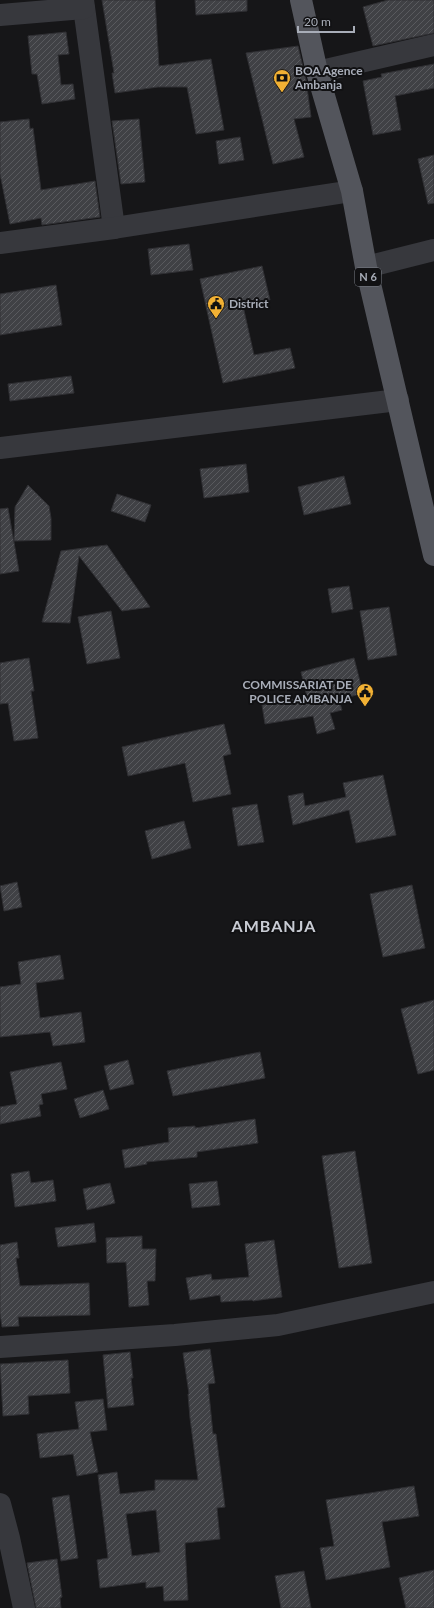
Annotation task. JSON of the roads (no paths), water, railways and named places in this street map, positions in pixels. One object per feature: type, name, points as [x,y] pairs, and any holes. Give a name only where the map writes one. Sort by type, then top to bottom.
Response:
[{"type":"main road","name":"N 6","points":[[301,0],[317,72],[352,191],[366,267],[434,555]]},
{"type":"street","points":[[0,15],[84,4],[114,228]]},
{"type":"street","points":[[317,72],[434,44]]},
{"type":"street","points":[[0,244],[352,191]]},
{"type":"street","points":[[366,267],[434,250]]},
{"type":"street","points":[[0,448],[398,400]]},
{"type":"street","points":[[0,1347],[175,1335],[278,1325],[434,1292]]},
{"type":"street","points":[[0,1504],[24,1608]]},
{"type":"place","name":"BOA Agence Ambanja","points":[[282,93]]},
{"type":"place","name":"District","points":[[216,319]]},
{"type":"place","name":"COMMISSARIAT DE POLICE AMBANJA","points":[[365,707]]},
{"type":"district","name":"AMBANJA","points":[[274,926]]}]
